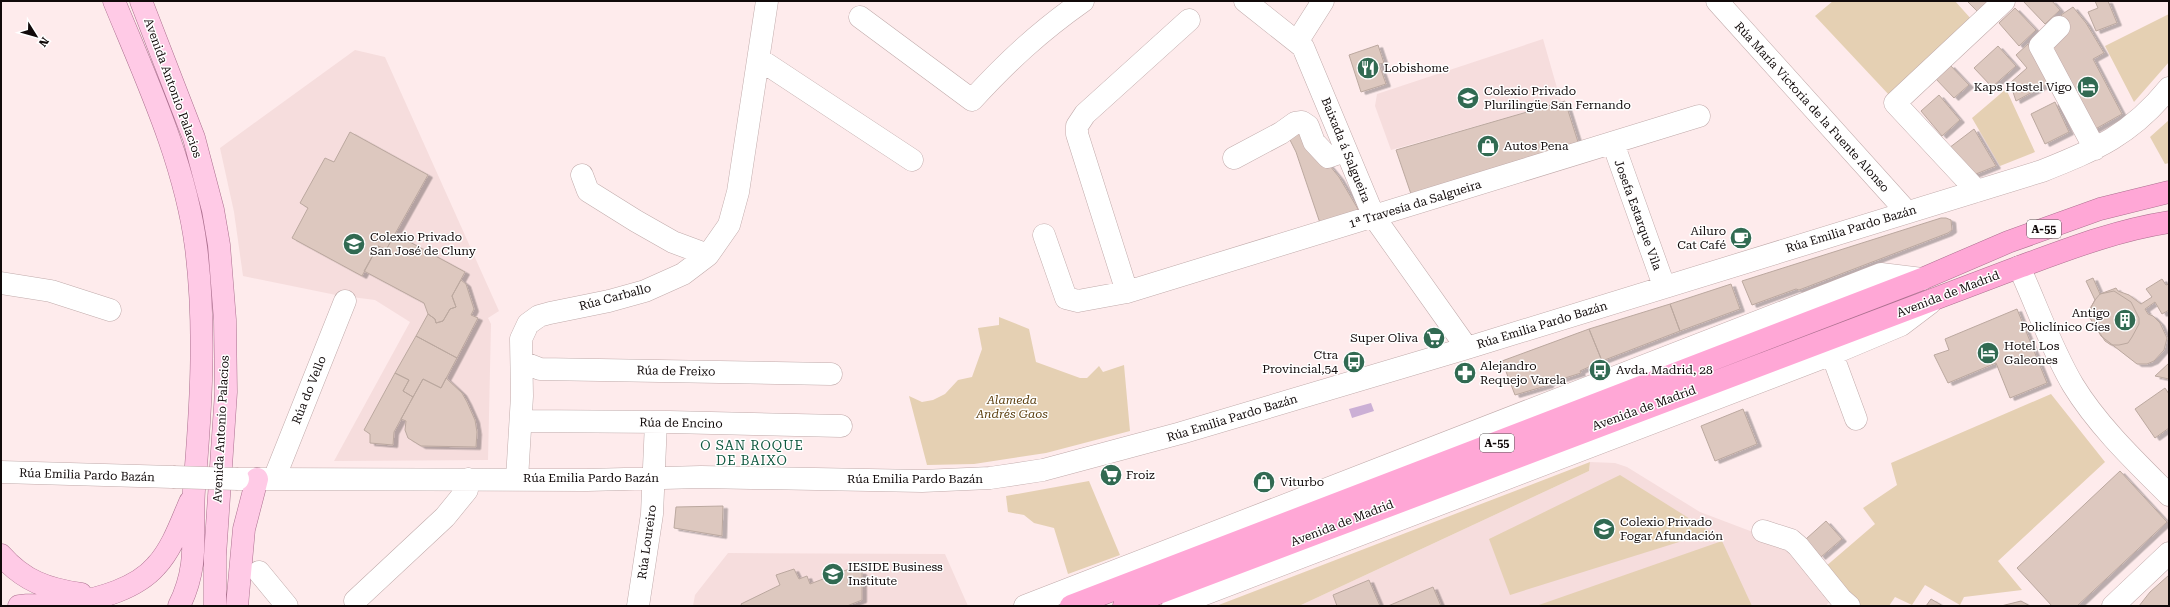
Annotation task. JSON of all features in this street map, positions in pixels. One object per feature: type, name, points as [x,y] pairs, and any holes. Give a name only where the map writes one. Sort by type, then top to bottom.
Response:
[{"type":"highway","name":"Avenida de Madrid","points":[[1071,606],[1922,279],[2008,242],[2100,208],[2169,192]]},
{"type":"highway","name":"Avenida de Madrid","points":[[1124,606],[2019,267],[2107,235],[2169,222]]},
{"type":"main road","name":"Avenida Antonio Palacios","points":[[114,1],[152,95],[180,173],[196,245],[201,303],[202,390],[194,494]]},
{"type":"main road","name":"Avenida Antonio Palacios","points":[[141,1],[194,138],[213,210],[218,245],[225,320],[226,392],[215,556],[215,606]]},
{"type":"main road","points":[[237,606],[244,529],[256,479]]},
{"type":"main road","points":[[19,606],[32,604],[70,604],[116,591],[138,582],[156,566],[176,535],[194,494]]},
{"type":"main road","points":[[178,606],[185,594],[194,560],[194,494]]},
{"type":"main road","points":[[1,555],[14,569],[39,585],[62,592],[96,597]]},
{"type":"street","name":"Rúa Carballo","points":[[517,479],[521,421],[522,339],[524,331],[534,319],[550,312],[609,301],[645,291],[683,274],[708,255],[723,235],[734,212],[767,1]]},
{"type":"street","points":[[860,17],[972,100],[1011,58],[1050,24],[1083,1]]},
{"type":"street","name":"Baixada á Salgueira","points":[[1245,1],[1303,48],[1308,56],[1345,151],[1374,217],[1467,348]]},
{"type":"street","points":[[1297,42],[1323,1]]},
{"type":"street","name":"Rúa María Victoria de la Fuente Alonso","points":[[1717,1],[1907,212]]},
{"type":"street","points":[[1977,191],[1896,102],[2004,1]]},
{"type":"street","points":[[1130,291],[1076,134],[1077,126],[1085,114],[1189,20]]},
{"type":"street","points":[[2059,27],[2040,46],[2094,150]]},
{"type":"street","points":[[759,59],[912,160]]},
{"type":"street","name":"Rúa Emilia Pardo Bazán","points":[[1,472],[256,479],[701,477],[922,480],[990,478],[1043,470],[1181,433],[1467,348],[1664,286],[2042,171],[2094,150],[2132,126],[2152,108],[2169,88]]},
{"type":"street","name":"1ª Travesía da Salgueira","points":[[1044,235],[1066,298],[1078,301],[1130,291],[1699,116]]},
{"type":"street","points":[[1234,158],[1281,133],[1295,123],[1302,122],[1308,126],[1314,142],[1328,157],[1345,151]]},
{"type":"street","name":"Josefa Estarque Vila","points":[[1613,143],[1664,286]]},
{"type":"street","points":[[582,175],[588,191],[630,218],[673,242],[708,255]]},
{"type":"street","points":[[2019,267],[2057,357],[2074,387],[2126,451],[2169,495]]},
{"type":"street","name":"Avenida de Madrid","points":[[1025,606],[1881,274],[1922,279]]},
{"type":"street","points":[[1,283],[51,291],[110,310]]},
{"type":"street","points":[[1173,606],[1832,354],[1901,325],[1933,300]]},
{"type":"street","name":"Rúa do Vello","points":[[256,479],[345,301]]},
{"type":"street","points":[[1832,354],[1856,419]]},
{"type":"street","name":"Rúa de Freixo","points":[[522,362],[540,369],[831,374]]},
{"type":"street","name":"Rúa de Encino","points":[[521,421],[841,426]]},
{"type":"street","name":"Rúa Loureiro","points":[[638,606],[652,514],[656,422]]},
{"type":"street","points":[[355,602],[444,517],[467,490],[468,479]]},
{"type":"street","points":[[1763,531],[1791,540],[1798,546],[1841,599],[1849,606]]},
{"type":"street","points":[[2113,606],[2169,553]]},
{"type":"street","points":[[259,572],[287,606]]},
{"type":"shaded area","name":"Colexio Privado Plurilingüe San Fernando","points":[[1543,39],[1561,102],[1391,150],[1375,106],[1377,94]]},
{"type":"shaded area","name":"Colexio Privado San José de Cluny","points":[[355,50],[385,57],[499,311],[488,318],[491,324],[488,460],[334,461],[410,322],[375,300],[336,295],[243,276],[234,212],[220,148]]},
{"type":"shaded area","points":[[1371,403],[1374,411],[1352,418],[1349,409]]},
{"type":"shaded area","name":"Colexio Privado Fogar Afundación","points":[[1590,462],[1615,463],[1627,467],[1700,512],[1790,546],[1832,598],[1826,606],[1299,606],[1589,471]]},
{"type":"shaded area","name":"IESIDE Business Institute","points":[[728,553],[945,554],[968,606],[693,606],[695,595]]},
{"type":"green space","points":[[1833,1],[1955,1],[1972,20],[1890,96],[1815,16]]},
{"type":"green space","points":[[2169,14],[2169,62],[2134,102],[2105,46]]},
{"type":"green space","points":[[2006,89],[2035,152],[2000,166],[1972,118]]},
{"type":"green space","points":[[2169,120],[2169,163],[2165,164],[2150,137]]},
{"type":"green space","name":"Alameda Andrés Gaos","points":[[999,317],[1029,329],[1036,362],[1080,378],[1087,378],[1099,366],[1103,372],[1124,365],[1130,431],[1046,453],[974,464],[927,465],[909,396],[922,402],[933,400],[945,394],[958,380],[972,377],[982,349],[978,328],[999,325]]},
{"type":"green space","points":[[2051,394],[2105,462],[1998,561],[2022,590],[1964,597],[1960,605],[1925,585],[1912,605],[1895,597],[1889,606],[1860,606],[1846,594],[1825,567],[1875,524],[1863,508],[1897,485],[1891,463]]},
{"type":"green space","points":[[1590,462],[1589,471],[1299,606],[1216,606]]},
{"type":"green space","points":[[1620,475],[1711,532],[1510,595],[1489,539]]},
{"type":"green space","points":[[1089,481],[1120,555],[1068,574],[1054,528],[1034,523],[1024,515],[1008,512],[1006,496]]},
{"type":"green space","points":[[1722,541],[1752,606],[1536,606]]},
{"type":"building","points":[[1967,1],[1992,1],[1979,13]]},
{"type":"building","points":[[2023,1],[2052,1],[2060,10],[2045,24]]},
{"type":"building","points":[[2095,1],[2108,1],[2117,23],[2096,31],[2088,12],[2098,8]]},
{"type":"building","name":"Kaps Hostel Vigo","points":[[2073,7],[2086,23],[2104,53],[2093,59],[2122,114],[2092,131],[2047,46],[2070,25],[2061,15]]},
{"type":"building","points":[[2015,8],[2036,30],[2019,46],[1999,23]]},
{"type":"building","points":[[2028,44],[2049,83],[2016,101],[2010,83],[2027,68],[2016,55]]},
{"type":"building","points":[[1378,45],[1384,63],[1379,64],[1386,84],[1361,92],[1349,55]]},
{"type":"building","points":[[1998,46],[2016,66],[1992,87],[1974,68]]},
{"type":"building","points":[[1950,65],[1969,85],[1954,98],[1935,78]]},
{"type":"building","points":[[1939,95],[1960,120],[1942,136],[1921,111]]},
{"type":"building","name":"Autos Pena","points":[[1565,101],[1578,142],[1411,194],[1396,150]]},
{"type":"building","points":[[2055,102],[2069,132],[2045,144],[2031,114]]},
{"type":"building","points":[[1302,126],[1311,143],[1339,177],[1358,209],[1356,218],[1322,229],[1296,152],[1287,134]]},
{"type":"building","points":[[1974,129],[1996,166],[1971,176],[1949,148]]},
{"type":"building","points":[[350,132],[428,175],[386,250],[378,246],[362,276],[292,238],[308,208],[300,203],[325,158],[334,162]]},
{"type":"building","points":[[1941,218],[1951,220],[1952,230],[1948,233],[1799,290],[1796,289],[1752,305],[1742,281]]},
{"type":"building","points":[[395,234],[465,272],[452,296],[456,307],[450,309],[443,321],[436,323],[435,319],[428,314],[424,303],[364,271],[378,246],[386,250]]},
{"type":"building","name":"Antigo Policlínico Cíes","points":[[2093,278],[2100,294],[2116,288],[2118,291],[2129,295],[2141,304],[2152,297],[2146,289],[2162,279],[2166,285],[2169,284],[2169,310],[2162,314],[2155,302],[2145,309],[2148,314],[2153,316],[2160,323],[2167,338],[2164,350],[2154,361],[2147,364],[2137,364],[2101,336],[2090,318],[2091,307],[2095,300],[2086,281]]},
{"type":"building","points":[[461,280],[466,284],[474,309],[471,315],[478,318],[457,358],[416,336],[428,314],[435,319],[436,323],[443,321],[450,309],[456,307],[452,296]]},
{"type":"building","points":[[1731,284],[1740,309],[1680,331],[1670,304]]},
{"type":"building","points":[[2114,291],[2131,302],[2139,318],[2139,324],[2128,343],[2119,345],[2111,345],[2105,341],[2090,318],[2091,307],[2100,294]]},
{"type":"building","points":[[1670,304],[1680,331],[1602,361],[1589,329]]},
{"type":"building","name":"Hotel Los Galeones","points":[[2017,309],[2047,383],[2010,398],[1996,363],[1948,383],[1934,355],[1949,350],[1945,339]]},
{"type":"building","points":[[1589,329],[1602,361],[1580,371],[1581,373],[1549,383],[1549,385],[1515,395],[1502,361]]},
{"type":"building","points":[[416,336],[457,358],[441,388],[423,379],[413,397],[403,391],[409,380],[395,373]]},
{"type":"building","points":[[2169,363],[2169,379],[2155,376]]},
{"type":"building","points":[[395,373],[409,380],[403,391],[413,397],[394,432],[393,445],[370,443],[370,434],[364,430]]},
{"type":"building","points":[[446,378],[462,393],[475,420],[477,432],[476,447],[421,446],[408,438],[405,430],[406,421],[401,419],[423,379],[441,388]]},
{"type":"building","points":[[2165,388],[2169,394],[2169,428],[2155,438],[2135,409]]},
{"type":"building","points":[[1743,409],[1757,444],[1715,461],[1701,426]]},
{"type":"building","points":[[2120,471],[2167,522],[2077,606],[2052,606],[2017,568]]},
{"type":"building","points":[[723,506],[722,536],[674,528],[676,507]]},
{"type":"building","points":[[1826,521],[1842,539],[1821,557],[1806,539]]},
{"type":"building","points":[[794,569],[799,579],[807,576],[810,584],[849,569],[850,571],[862,572],[862,600],[847,606],[742,606],[741,604],[780,585],[776,575]]},
{"type":"building","points":[[2169,575],[2169,606],[2139,606],[2150,592]]},
{"type":"building","points":[[1369,580],[1380,606],[1337,606],[1333,595]]},
{"type":"building","points":[[1433,587],[1441,606],[1388,606]]},
{"type":"building","points":[[1931,599],[1943,606],[1926,606]]},
{"type":"building","points":[[2021,601],[2030,606],[2001,606]]},
{"type":"place","name":"Lobishome","points":[[1368,68]]},
{"type":"place","name":"Kaps Hostel Vigo","points":[[2088,87]]},
{"type":"place","name":"Colexio Privado Plurilingüe San Fernando","points":[[1468,98]]},
{"type":"place","name":"Autos Pena","points":[[1488,146]]},
{"type":"place","name":"Ailuro Cat Café","points":[[1741,238]]},
{"type":"place","name":"Colexio Privado San José de Cluny","points":[[354,244]]},
{"type":"place","name":"Antigo Policlínico Cíes","points":[[2125,320]]},
{"type":"place","name":"Super Oliva","points":[[1434,338]]},
{"type":"place","name":"Hotel Los Galeones","points":[[1988,353]]},
{"type":"place","name":"Ctra Provincial,54","points":[[1354,362]]},
{"type":"place","name":"Avda. Madrid, 28","points":[[1600,370]]},
{"type":"place","name":"Alejandro Requejo Varela","points":[[1465,373]]},
{"type":"place","name":"Froiz","points":[[1111,475]]},
{"type":"place","name":"Viturbo","points":[[1264,482]]},
{"type":"place","name":"Colexio Privado Fogar Afundación","points":[[1604,529]]},
{"type":"place","name":"IESIDE Business Institute","points":[[833,574]]},
{"type":"district","name":"O SAN ROQUE DE BAIXO","points":[[752,452]]}]
